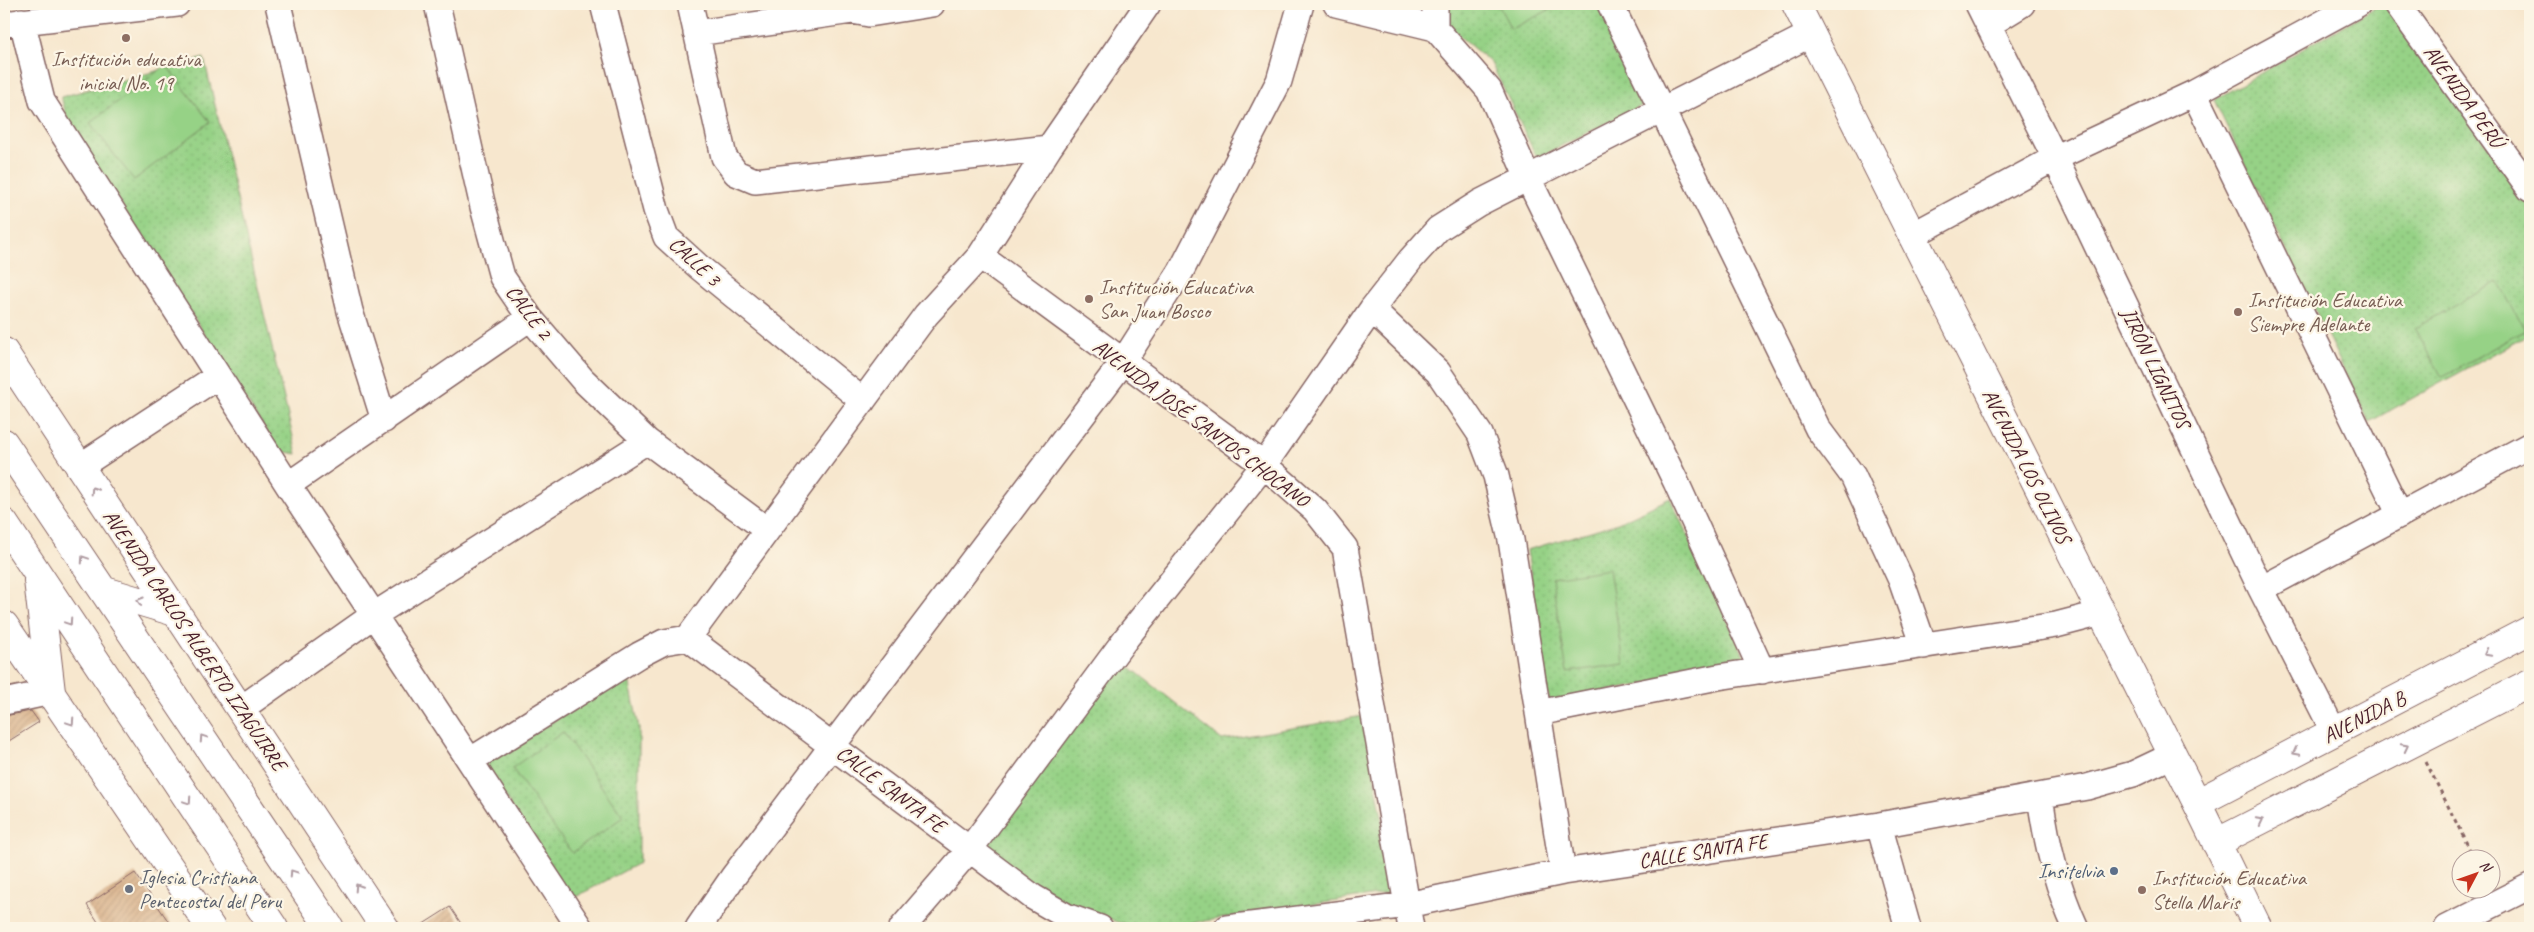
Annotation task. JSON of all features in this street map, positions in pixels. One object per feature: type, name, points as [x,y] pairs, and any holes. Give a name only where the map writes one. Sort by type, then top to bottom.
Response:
[{"type":"street","points":[[177,4],[13,22],[42,101],[288,485],[580,928]]},
{"type":"street","points":[[278,4],[350,311],[384,420]]},
{"type":"street","name":"CALLE 2","points":[[437,4],[483,206],[502,277],[530,318],[583,380],[647,441],[767,530]]},
{"type":"street","name":"CALLE 3","points":[[603,4],[656,210],[666,236],[699,267],[863,401]]},
{"type":"street","points":[[690,4],[724,157],[736,173],[755,181],[1049,148]]},
{"type":"street","points":[[696,33],[851,7],[869,14],[932,4]]},
{"type":"street","points":[[471,760],[639,655],[664,642],[688,638],[926,315],[980,256],[1049,148],[1148,4]]},
{"type":"street","points":[[698,928],[733,877],[832,745],[1123,362],[1181,271],[1279,81],[1301,4]]},
{"type":"street","points":[[1336,4],[1435,16],[1489,90],[1528,178],[1676,482],[1762,671]]},
{"type":"street","points":[[1610,4],[1818,429],[1852,476],[1901,580],[1924,646]]},
{"type":"street","name":"AVENIDA LOS OLIVOS","points":[[1796,4],[2258,928]]},
{"type":"street","points":[[1983,14],[2022,4]]},
{"type":"street","points":[[1911,236],[2055,158],[2194,93],[2358,4]]},
{"type":"street","name":"AVENIDA PERÚ","points":[[2397,4],[2530,189]]},
{"type":"street","name":"JIRÓN LIGNITOS","points":[[1983,14],[2055,158],[2261,589],[2334,732]]},
{"type":"street","points":[[902,928],[970,849],[1127,636],[1264,465],[1372,309],[1411,259],[1438,229],[1480,203],[1811,34]]},
{"type":"street","points":[[2194,93],[2400,515]]},
{"type":"street","name":"AVENIDA JOSÉ SANTOS CHOCANO","points":[[980,256],[1264,465],[1315,510],[1344,548],[1409,917]]},
{"type":"street","points":[[1372,309],[1438,372],[1480,434],[1496,476],[1511,540],[1563,872]]},
{"type":"street","points":[[288,485],[530,318]]},
{"type":"street","name":"AVENIDA CARLOS ALBERTO IZAGUIRRE","points":[[4,352],[175,612],[242,708],[385,928]]},
{"type":"street","points":[[79,467],[218,376]]},
{"type":"street","points":[[242,708],[374,614],[647,441]]},
{"type":"street","points":[[4,443],[330,928]]},
{"type":"street","points":[[2261,589],[2530,445]]},
{"type":"street","points":[[4,523],[37,576],[274,928]]},
{"type":"street","points":[[37,576],[51,692]]},
{"type":"street","points":[[105,591],[175,612]]},
{"type":"street","points":[[1538,713],[1718,677],[2056,624],[2102,613]]},
{"type":"street","points":[[4,625],[211,928]]},
{"type":"street","name":"AVENIDA B","points":[[2197,803],[2530,630]]},
{"type":"street","name":"CALLE SANTA FE","points":[[688,638],[1033,897],[1066,916],[1100,928]]},
{"type":"street","points":[[2216,843],[2530,683]]},
{"type":"street","points":[[4,702],[51,692]]},
{"type":"street","name":"CALLE SANTA FE","points":[[1227,928],[1409,917],[1563,872],[1879,825],[2087,787],[2133,774],[2173,756]]},
{"type":"street","points":[[2040,796],[2050,850],[2076,928]]},
{"type":"street","points":[[1879,825],[1908,928]]},
{"type":"street","points":[[2448,928],[2530,886]]},
{"type":"path","points":[[2416,741],[2470,850]]},
{"type":"green space","points":[[1444,4],[1599,4],[1649,102],[1537,158],[1491,63],[1444,23]]},
{"type":"green space","points":[[1498,4],[1561,4],[1511,29]]},
{"type":"green space","points":[[2381,4],[2386,4],[2530,204],[2530,334],[2369,422],[2214,100]]},
{"type":"green space","points":[[204,58],[297,454],[279,451],[68,121],[61,97]]},
{"type":"green space","points":[[166,65],[210,122],[134,180],[90,123]]},
{"type":"green space","points":[[2498,282],[2525,330],[2442,377],[2415,328]]},
{"type":"green space","points":[[1670,498],[1749,666],[1549,701],[1527,550],[1618,523]]},
{"type":"green space","points":[[1609,569],[1624,664],[1567,672],[1552,578]]},
{"type":"green space","points":[[1121,660],[1222,740],[1363,716],[1396,892],[1165,927],[1134,926],[1109,920],[1070,904],[1034,883],[982,846]]},
{"type":"green space","points":[[628,674],[639,728],[639,863],[570,900],[485,764]]},
{"type":"green space","points":[[563,732],[623,817],[572,853],[512,768]]},
{"type":"building","points":[[31,711],[39,722],[4,744],[4,716]]},
{"type":"building","name":"Iglesia Cristiana Pentecostal del Peru","points":[[135,873],[173,928],[102,928],[87,905]]},
{"type":"building","points":[[450,907],[464,928],[417,928]]},
{"type":"place","name":"Institución educativa inicial No. 19","points":[[126,38]]},
{"type":"place","name":"Institución Educativa San Juan Bosco","points":[[1089,299]]},
{"type":"place","name":"Institución Educativa Siempre Adelante","points":[[2238,312]]},
{"type":"place","name":"Insitelvia","points":[[2114,871]]},
{"type":"place","name":"Iglesia Cristiana Pentecostal del Peru","points":[[129,889]]},
{"type":"place","name":"Institución Educativa Stella Maris","points":[[2142,890]]}]
